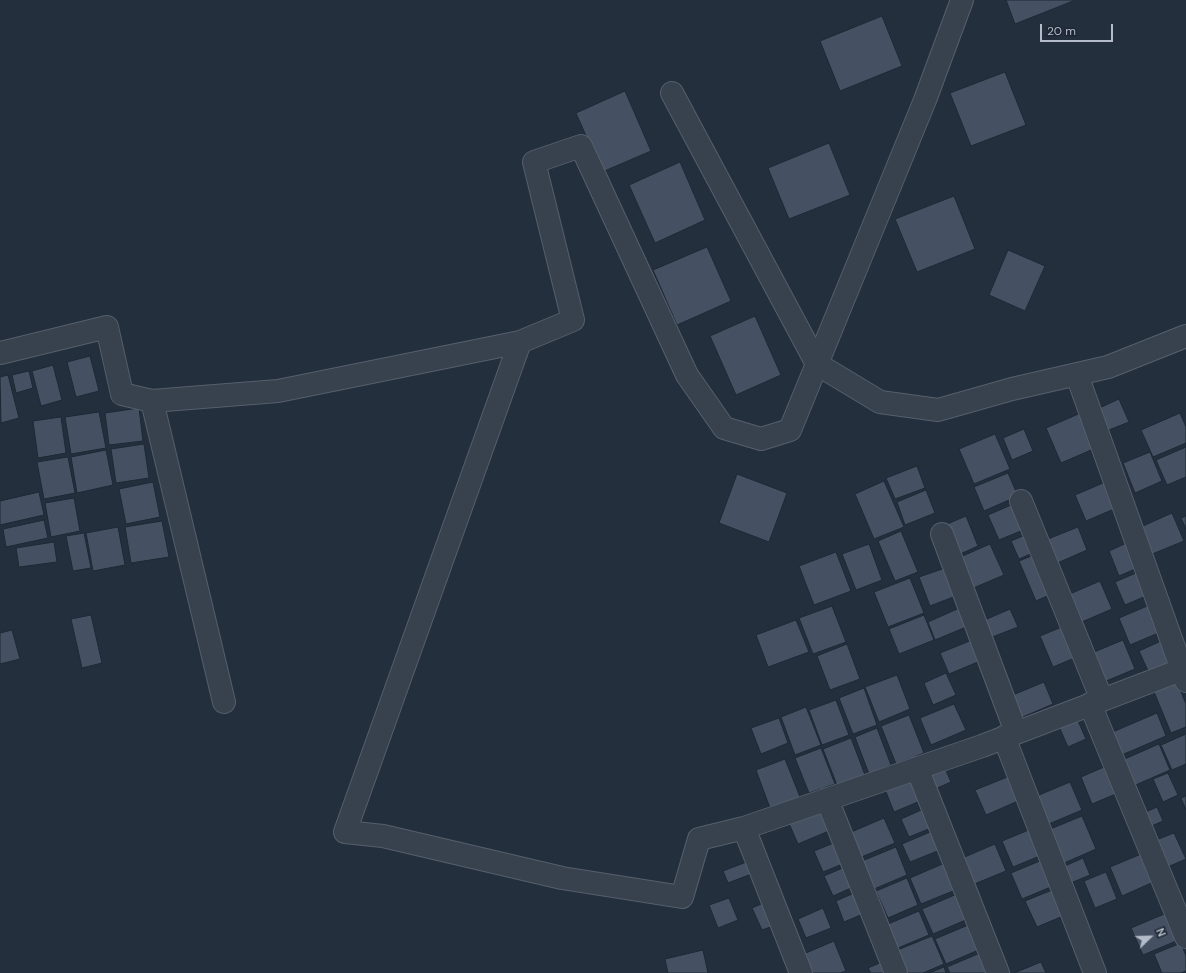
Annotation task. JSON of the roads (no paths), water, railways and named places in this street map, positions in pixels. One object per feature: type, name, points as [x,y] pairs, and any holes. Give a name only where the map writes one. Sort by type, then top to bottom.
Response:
[{"type":"street","points":[[0,353],[107,327],[122,394],[152,401],[278,392],[520,342],[573,320],[534,162],[581,146],[687,375],[724,428],[761,439],[790,430],[925,100],[962,0]]},
{"type":"street","points":[[672,93],[817,364],[880,402],[938,410],[1012,390],[1108,367],[1186,336]]},
{"type":"street","points":[[520,342],[345,832],[383,836],[562,878],[682,897],[699,838],[744,828],[1010,735],[1096,702],[1184,673],[1077,374]]},
{"type":"street","points":[[152,401],[224,702]]},
{"type":"street","points":[[1022,501],[1096,702],[1186,937]]},
{"type":"street","points":[[942,534],[1010,735],[1095,973]]},
{"type":"street","points":[[917,768],[998,973]]},
{"type":"street","points":[[827,799],[896,973]]},
{"type":"street","points":[[744,828],[801,973]]}]
